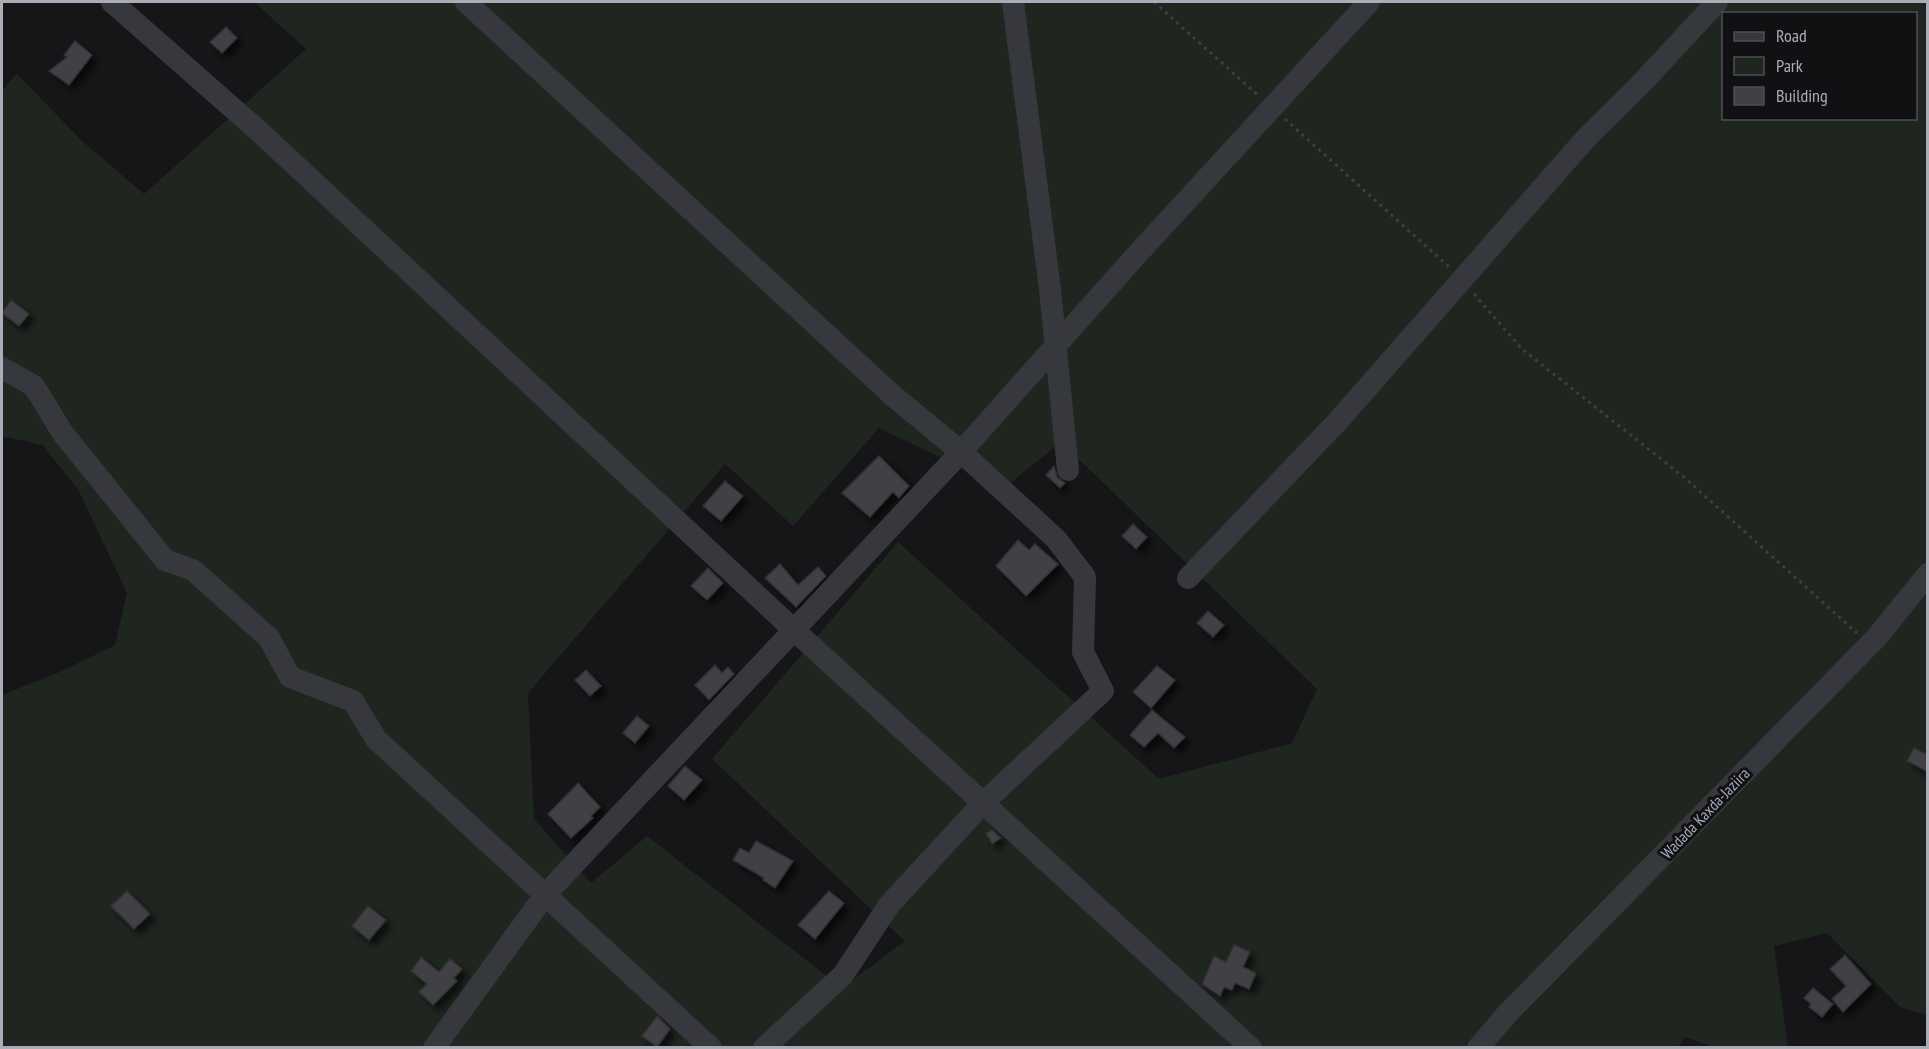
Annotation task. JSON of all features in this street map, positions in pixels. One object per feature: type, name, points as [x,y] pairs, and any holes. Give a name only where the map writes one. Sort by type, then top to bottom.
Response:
[{"type":"street","points":[[112,2],[271,142],[794,630],[1251,1047]]},
{"type":"street","points":[[466,2],[891,394],[961,452],[1056,539],[1085,577],[1083,652],[1107,684],[983,803],[889,905],[843,975],[764,1047]]},
{"type":"street","points":[[1013,2],[1068,471]]},
{"type":"street","points":[[434,1047],[545,895],[961,452],[1369,2]]},
{"type":"street","points":[[1188,578],[1338,421],[1588,136],[1638,87],[1717,2]]},
{"type":"street","points":[[2,368],[34,386],[62,432],[165,560],[193,570],[269,638],[290,677],[352,701],[375,739],[711,1047]]},
{"type":"street","name":"Wadada Kaxda-Jaziira","points":[[1478,1047],[1507,1014],[1870,644],[1928,574]]},
{"type":"path","points":[[1154,2],[1461,281],[1522,349],[1685,478],[1870,644]]},
{"type":"green space","points":[[254,2],[1927,2],[1927,1015],[1900,1007],[1827,933],[1774,946],[1788,1047],[1713,1047],[1685,1037],[1677,1048],[2,1047],[2,695],[62,671],[115,645],[127,593],[78,489],[42,445],[2,436],[2,90],[17,74],[82,141],[144,194],[306,49]],"holes":[[[879,428],[1004,488],[1061,442],[1317,689],[1292,743],[1159,779],[898,542],[712,759],[905,941],[842,988],[647,836],[591,883],[534,819],[528,693],[725,464],[793,526]]]},
{"type":"building","points":[[226,27],[237,38],[222,53],[210,42]]},
{"type":"building","points":[[75,41],[92,55],[69,85],[49,71],[67,57],[64,55]]},
{"type":"building","points":[[11,300],[29,314],[19,326],[2,313]]},
{"type":"building","points":[[879,456],[909,486],[899,498],[893,492],[870,517],[842,493]]},
{"type":"building","points":[[1054,466],[1057,477],[1065,483],[1060,488],[1046,475]]},
{"type":"building","points":[[725,481],[743,496],[721,521],[703,506]]},
{"type":"building","points":[[1133,524],[1147,537],[1136,549],[1122,536]]},
{"type":"building","points":[[1018,540],[1029,550],[1035,544],[1058,564],[1026,596],[996,566]]},
{"type":"building","points":[[780,564],[798,585],[818,567],[826,576],[796,607],[765,578]]},
{"type":"building","points":[[708,568],[723,583],[707,600],[691,586]]},
{"type":"building","points":[[1208,611],[1224,625],[1213,637],[1197,623]]},
{"type":"building","points":[[715,665],[722,673],[728,667],[734,674],[709,700],[695,685]]},
{"type":"building","points":[[1157,666],[1175,680],[1151,708],[1133,692]]},
{"type":"building","points":[[586,670],[601,686],[590,696],[575,680]]},
{"type":"building","points":[[1152,710],[1185,737],[1174,748],[1158,733],[1144,747],[1130,735]]},
{"type":"building","points":[[637,716],[649,726],[635,743],[623,733]]},
{"type":"building","points":[[1914,748],[1928,755],[1928,772],[1907,761]]},
{"type":"building","points":[[685,766],[702,780],[684,800],[668,786]]},
{"type":"building","points":[[578,783],[600,807],[591,816],[593,818],[571,838],[548,814]]},
{"type":"building","points":[[992,830],[1001,838],[992,844],[986,833]]},
{"type":"building","points":[[756,841],[793,861],[775,888],[763,880],[764,878],[733,860],[740,848],[749,853]]},
{"type":"building","points":[[127,891],[150,914],[134,929],[111,906]]},
{"type":"building","points":[[829,891],[844,903],[815,939],[798,925]]},
{"type":"building","points":[[368,906],[386,920],[369,940],[352,926]]},
{"type":"building","points":[[1234,945],[1250,952],[1243,967],[1256,973],[1249,989],[1235,983],[1232,990],[1224,987],[1220,996],[1202,984],[1214,956],[1226,962]]},
{"type":"building","points":[[1845,955],[1871,984],[1843,1012],[1832,999],[1846,986],[1830,969]]},
{"type":"building","points":[[421,957],[439,972],[450,959],[462,969],[454,978],[457,981],[433,1005],[419,992],[427,984],[411,971]]},
{"type":"building","points":[[1813,988],[1833,1004],[1822,1017],[1809,1007],[1811,1004],[1804,998]]},
{"type":"building","points":[[657,1016],[670,1029],[657,1047],[642,1036]]}]
